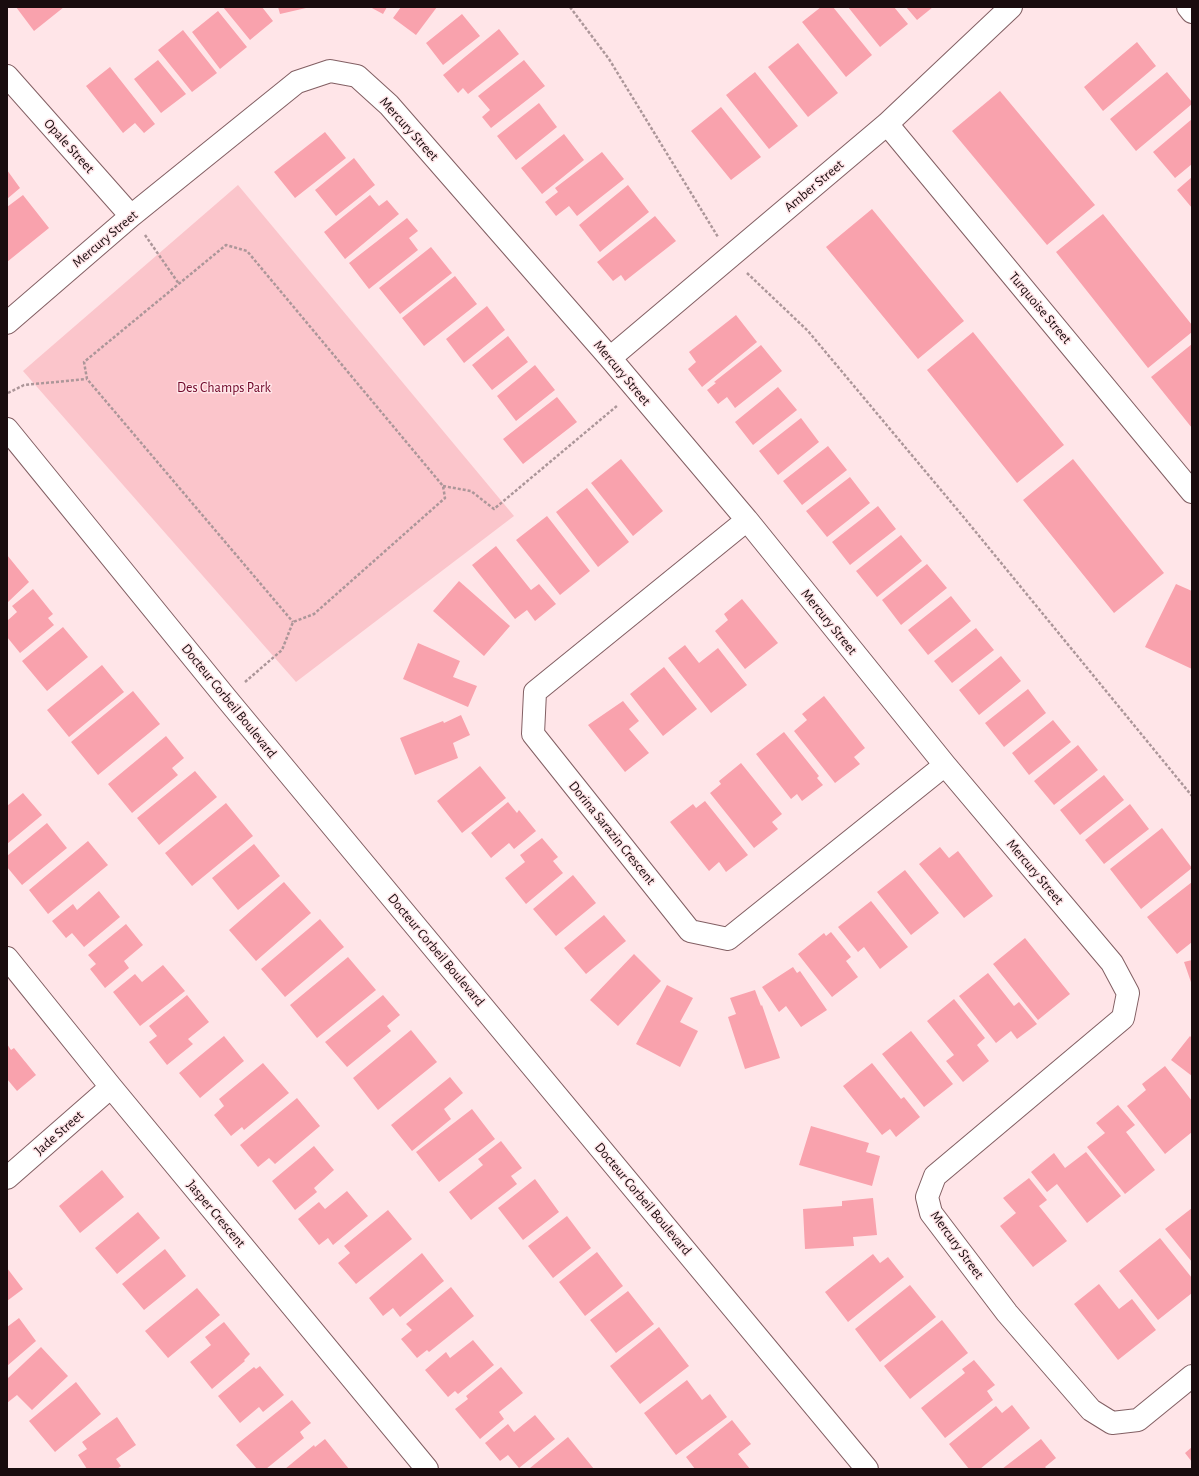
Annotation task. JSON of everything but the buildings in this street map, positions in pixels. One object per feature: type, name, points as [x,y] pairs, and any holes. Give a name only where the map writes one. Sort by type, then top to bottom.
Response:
[{"type":"street","name":"Amber Street","points":[[610,358],[887,124],[1011,7]]},
{"type":"street","points":[[1188,7],[1192,12]]},
{"type":"street","name":"Mercury Street","points":[[7,323],[131,216],[297,82],[330,71],[357,76],[389,106],[610,358],[746,520],[945,764],[1112,963],[1128,993],[1123,1018],[935,1176],[927,1197],[931,1213],[1012,1319],[1091,1410],[1112,1423],[1138,1420],[1192,1376]]},
{"type":"street","name":"Opale Street","points":[[7,76],[131,216]]},
{"type":"street","name":"Turquoise Street","points":[[887,124],[1192,492]]},
{"type":"street","name":"Docteur Corbeil Boulevard","points":[[7,429],[226,698],[867,1469]]},
{"type":"street","name":"Dorina Sarazin Crescent","points":[[746,520],[535,692],[533,734],[690,931],[728,939],[945,764]]},
{"type":"street","name":"Jasper Crescent","points":[[7,958],[111,1087],[427,1469]]},
{"type":"street","name":"Jade Street","points":[[7,1178],[111,1087]]},
{"type":"path","points":[[570,7],[609,59],[730,257],[808,331],[966,520],[1192,796]]},
{"type":"path","points":[[131,216],[179,284]]},
{"type":"path","points":[[226,698],[282,650],[294,622],[314,614],[445,498],[443,486],[247,251],[226,245],[84,362],[87,379],[294,622]]},
{"type":"path","points":[[8,393],[24,385],[87,379]]},
{"type":"path","points":[[443,486],[472,491],[494,509],[636,389]]},
{"type":"green space","name":"Des Champs Park","points":[[238,185],[514,516],[296,682],[23,371]]}]
